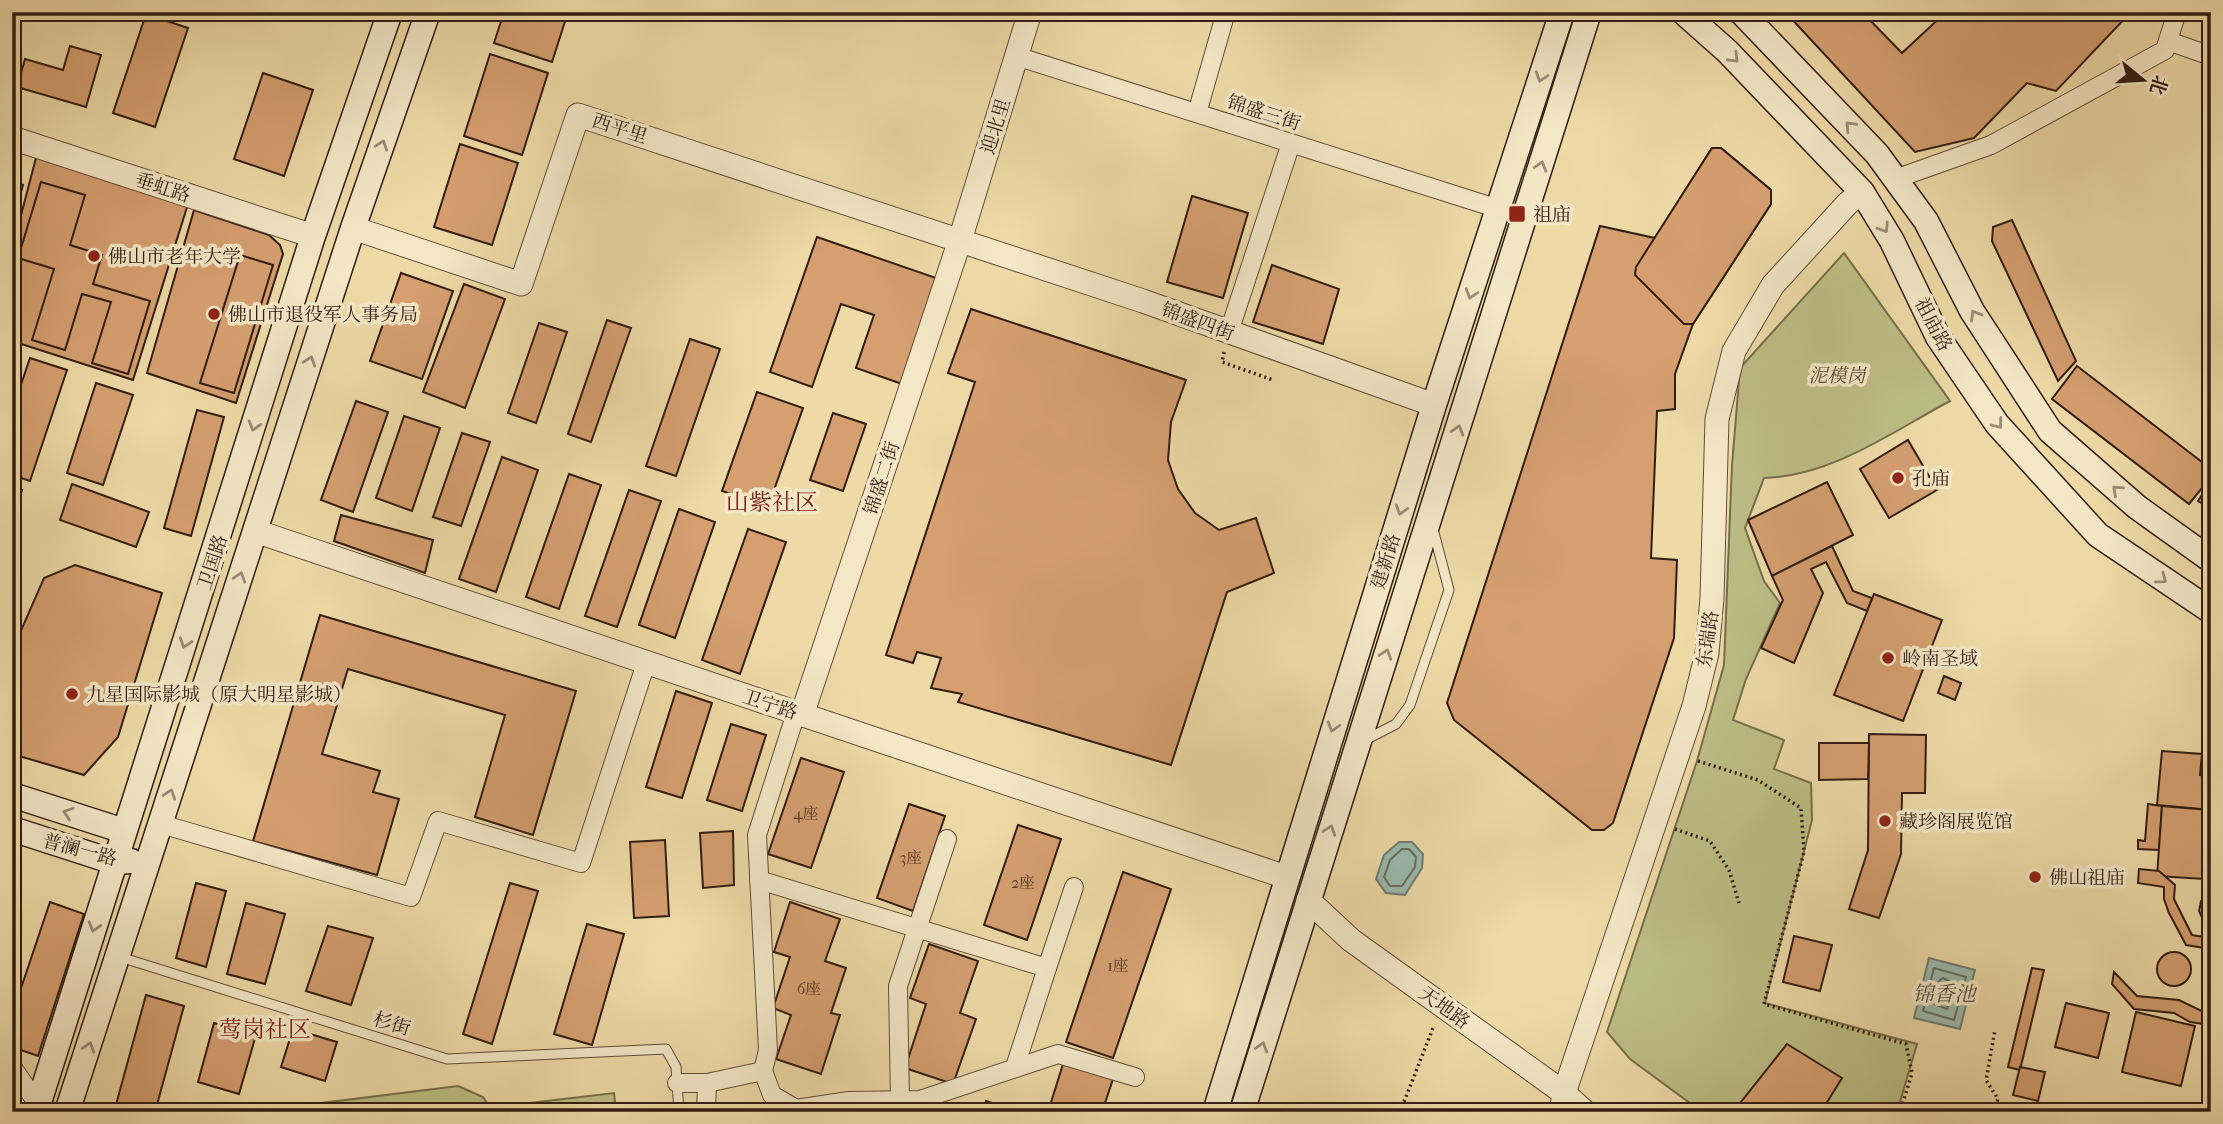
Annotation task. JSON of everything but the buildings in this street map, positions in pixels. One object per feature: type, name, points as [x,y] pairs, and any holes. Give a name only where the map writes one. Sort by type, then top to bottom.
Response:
[{"type":"main road","name":"卫国路","points":[[37,1108],[313,236],[390,12]]},
{"type":"main road","points":[[68,1112],[353,228],[428,12]]},
{"type":"main road","name":"建新路","points":[[1215,1112],[1434,405],[1562,12]]},
{"type":"main road","name":"建新路","points":[[1241,1112],[1589,12]]},
{"type":"main road","name":"祖庙路","points":[[1683,12],[1727,51],[1861,192],[1892,241],[1938,337],[1997,424],[2098,535],[2211,611]]},
{"type":"main road","name":"祖庙路","points":[[1741,12],[1877,154],[1926,221],[1972,311],[2050,430],[2137,507],[2211,560]]},
{"type":"main road","name":"普澜一路","points":[[12,794],[124,831]]},
{"type":"main road","name":"普澜一路","points":[[12,829],[114,862],[149,859]]},
{"type":"main road","points":[[124,831],[149,859]]},
{"type":"street","name":"迎北里","points":[[960,240],[1030,12]]},
{"type":"street","points":[[1197,113],[1226,12]]},
{"type":"street","points":[[1895,179],[1991,145],[2165,50],[2177,12]]},
{"type":"street","points":[[2168,41],[2211,56]]},
{"type":"street","name":"锦盛三街","points":[[1016,55],[1499,209]]},
{"type":"street","name":"西平里","points":[[353,228],[521,284],[578,115],[960,240]]},
{"type":"street","name":"垂虹路","points":[[12,138],[313,236]]},
{"type":"street","points":[[1229,332],[1291,143]]},
{"type":"street","name":"东瑞路","points":[[1563,1102],[1694,706],[1707,653],[1717,419],[1734,351],[1773,285],[1847,202],[1861,192]]},
{"type":"street","name":"锦盛四街","points":[[960,240],[1434,405]]},
{"type":"street","name":"锦盛二街","points":[[799,714],[960,240]]},
{"type":"street","name":"卫宁路","points":[[255,531],[1286,877]]},
{"type":"street","points":[[161,824],[411,897],[438,821],[581,863],[646,663]]},
{"type":"street","points":[[799,714],[757,835],[768,1050],[763,1071],[772,1096],[796,1109],[813,1109],[849,1101],[920,1100],[1058,1054],[1135,1077]]},
{"type":"street","points":[[900,1101],[898,986],[915,928],[947,839]]},
{"type":"street","points":[[760,880],[1047,968]]},
{"type":"street","points":[[1015,1068],[1074,887]]},
{"type":"street","name":"天地路","points":[[1308,900],[1351,940],[1563,1102],[1585,1112]]},
{"type":"street","points":[[12,1067],[37,1108]]},
{"type":"street","points":[[677,1083],[708,1083],[763,1071]]},
{"type":"street","points":[[706,1112],[708,1083]]},
{"type":"street","points":[[942,1112],[945,1091]]},
{"type":"lane","points":[[1358,743],[1396,724],[1410,705],[1449,590],[1430,518]]},
{"type":"lane","name":"杉街","points":[[118,956],[447,1059],[666,1049],[677,1067],[677,1083]]},
{"type":"lane","points":[[677,1083],[679,1112]]},
{"type":"path","points":[[1229,332],[1222,362],[1273,380]]},
{"type":"path","points":[[1689,759],[1758,780],[1801,808],[1804,852],[1765,1004],[1906,1044],[1912,1073],[1900,1112]]},
{"type":"path","points":[[1667,826],[1710,841],[1729,870],[1739,903]]},
{"type":"path","points":[[1400,1112],[1433,1028]]},
{"type":"path","points":[[1994,1112],[1997,1099],[1986,1080],[1995,1030]]},
{"type":"green space","name":"泥模岗","points":[[1844,253],[1950,401],[1837,461],[1789,475],[1764,478],[1745,528],[1764,581],[1780,603],[1746,679],[1733,720],[1784,740],[1774,769],[1811,783],[1812,820],[1765,1003],[1917,1044],[1897,1112],[1702,1112],[1630,1059],[1607,1032],[1697,761],[1724,665],[1732,465],[1740,368]]},
{"type":"green space","points":[[458,1086],[483,1097],[493,1112],[249,1112]]},
{"type":"green space","points":[[614,1093],[616,1112],[513,1112],[513,1105]]},
{"type":"water","points":[[1399,842],[1412,842],[1423,854],[1422,868],[1405,895],[1386,893],[1376,879],[1384,855]]},
{"type":"water","name":"锦香池","points":[[1929,958],[1975,970],[1960,1029],[1914,1018]]},
{"type":"place","name":"祖庙","points":[[1517,214]]},
{"type":"place","name":"佛山市老年大学","points":[[94,256]]},
{"type":"place","name":"佛山市退役军人事务局","points":[[214,314]]},
{"type":"place","name":"孔庙","points":[[1898,478]]},
{"type":"place","name":"岭南圣域","points":[[1888,658]]},
{"type":"place","name":"九星国际影城（原大明星影城）","points":[[72,694]]},
{"type":"place","name":"藏珍阁展览馆","points":[[1885,821]]},
{"type":"place","name":"佛山祖庙","points":[[2035,877]]},
{"type":"district","name":"山紫社区","points":[[772,502]]},
{"type":"district","name":"莺岗社区","points":[[265,1029]]}]
